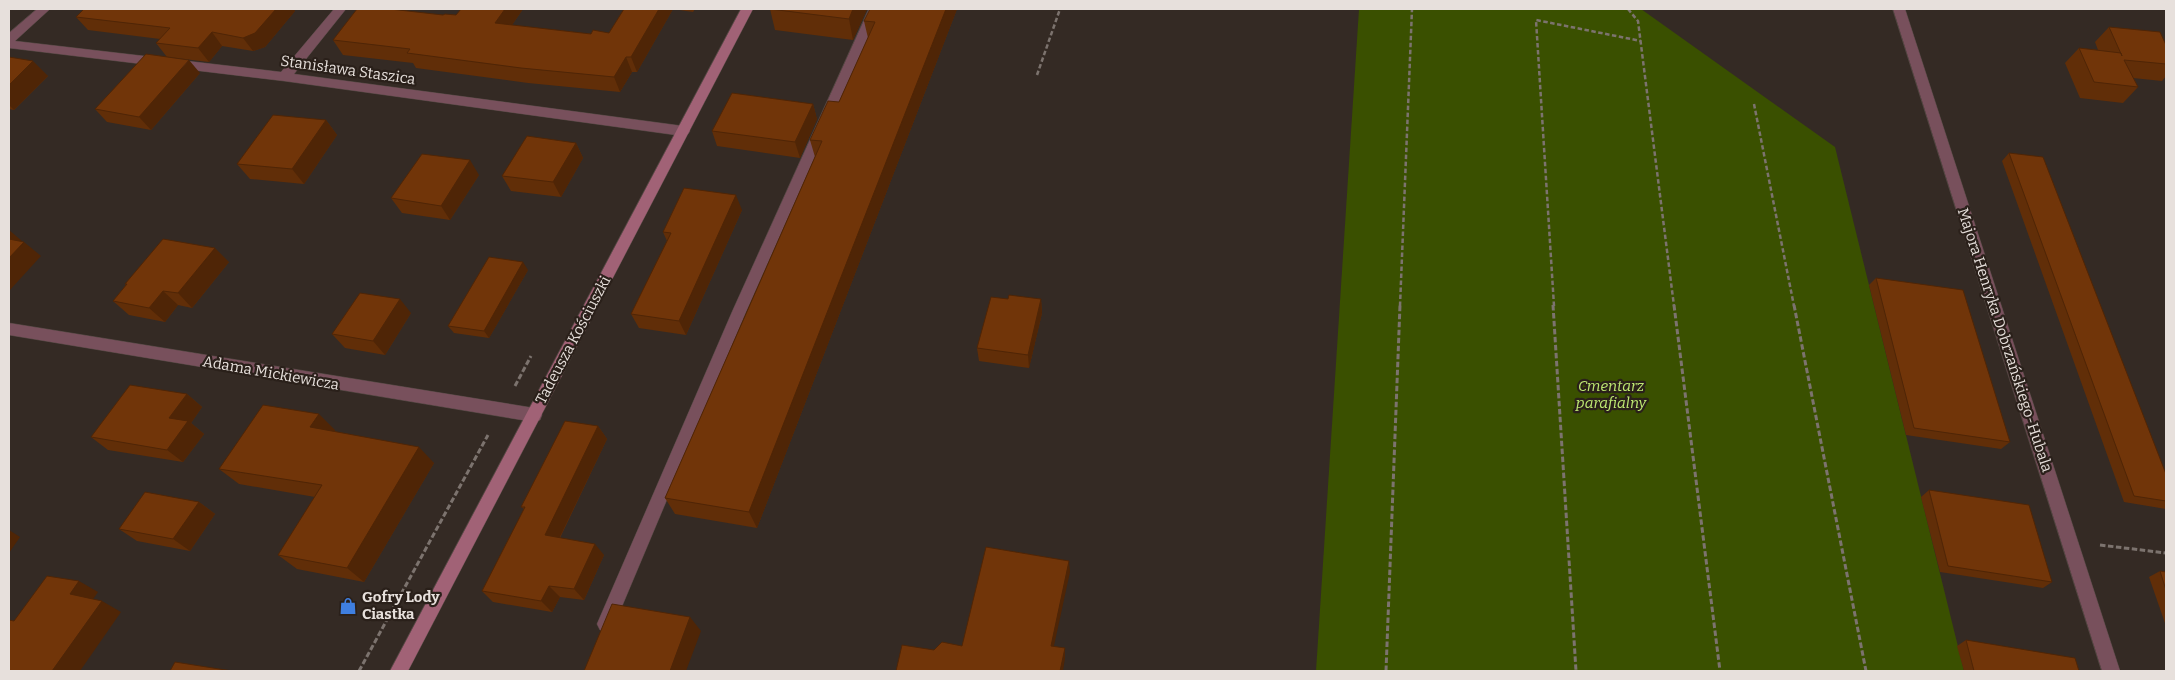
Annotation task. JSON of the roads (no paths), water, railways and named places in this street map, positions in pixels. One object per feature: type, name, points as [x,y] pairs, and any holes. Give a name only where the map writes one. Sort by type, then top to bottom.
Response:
[{"type":"main road","name":"Tadeusza Kościuszki","points":[[399,671],[746,9]]},
{"type":"street","points":[[9,39],[44,9]]},
{"type":"street","points":[[284,78],[340,9]]},
{"type":"street","points":[[602,635],[735,321],[875,9]]},
{"type":"street","name":"Majora Henryka Dobrzańskiego-Hubala","points":[[1899,9],[2111,671]]},
{"type":"street","name":"Stanisława Staszica","points":[[9,44],[683,131]]},
{"type":"street","name":"Adama Mickiewicza","points":[[9,329],[534,415]]},
{"type":"place","name":"Gofry Lody Ciastka","points":[[348,606]]},
{"type":"park label","name":"Cmentarz parafialny","points":[[1611,394]]}]
